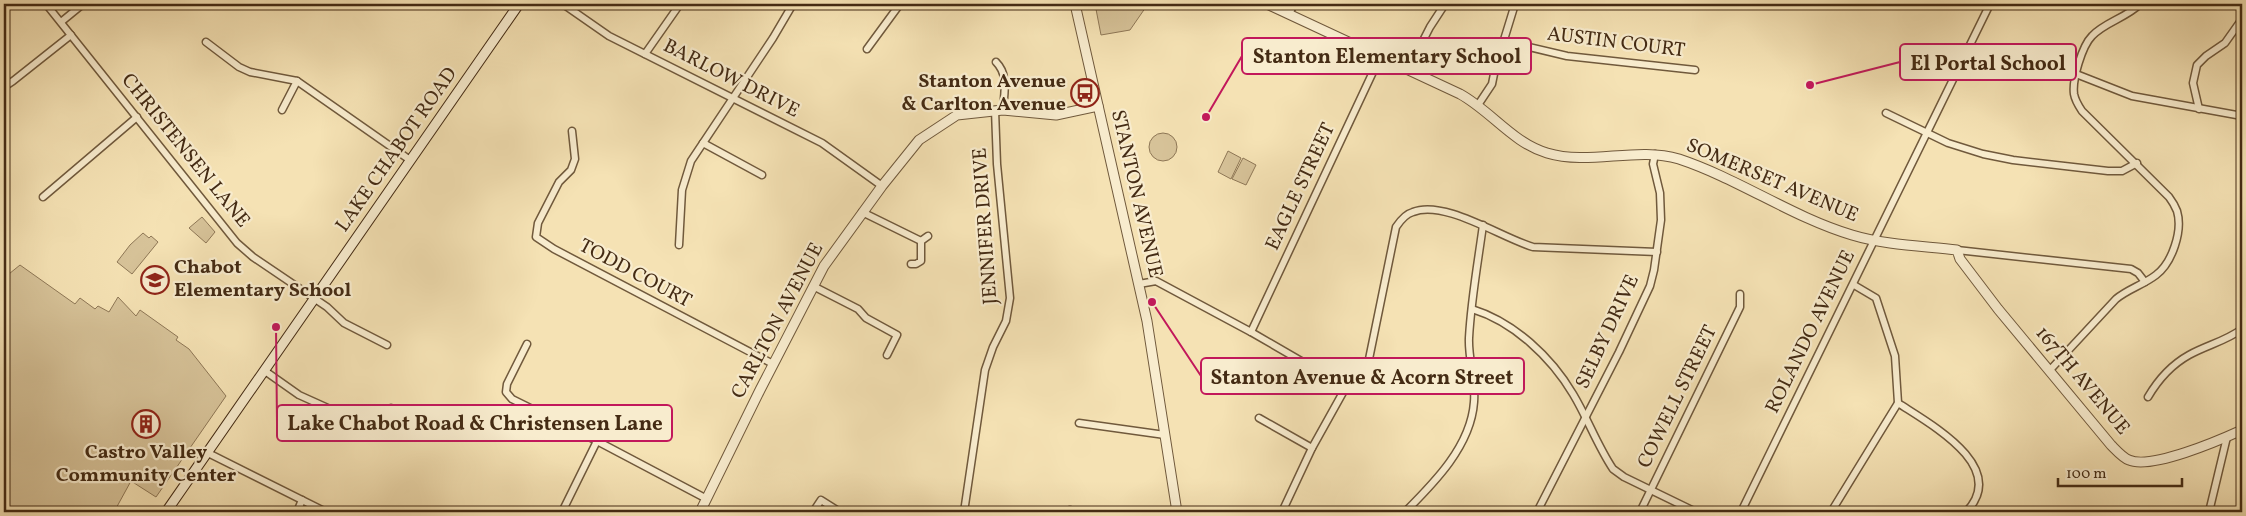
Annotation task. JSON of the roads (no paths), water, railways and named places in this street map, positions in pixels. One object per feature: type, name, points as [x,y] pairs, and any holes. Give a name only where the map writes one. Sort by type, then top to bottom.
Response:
[{"type":"street","name":"CHRISTENSEN LANE","points":[[46,4],[237,244],[327,307],[344,323],[387,345]]},
{"type":"street","points":[[61,22],[83,4]]},
{"type":"street","name":"LAKE CHABOT ROAD","points":[[166,512],[519,4]]},
{"type":"street","name":"BARLOW DRIVE","points":[[563,4],[609,36],[822,143],[882,186]]},
{"type":"street","points":[[645,54],[680,4]]},
{"type":"street","points":[[679,245],[682,190],[691,161],[793,4]]},
{"type":"street","points":[[867,49],[900,4]]},
{"type":"street","name":"STANTON AVENUE","points":[[1075,4],[1147,321],[1177,512]]},
{"type":"street","name":"SOMERSET AVENUE","points":[[1267,4],[1460,94],[1478,105],[1524,143],[1548,153],[1585,157],[1655,154],[1691,164],[1835,229],[1874,240],[2131,269],[2138,273],[2145,282]]},
{"type":"street","points":[[1289,14],[1294,4]]},
{"type":"street","points":[[1408,70],[1430,27],[1445,4]]},
{"type":"street","points":[[1478,105],[1492,84],[1515,4]]},
{"type":"street","name":"ROLANDO AVENUE","points":[[1741,512],[1854,285],[1926,132],[1990,4]]},
{"type":"street","points":[[2050,370],[2116,299],[2124,292],[2145,282],[2159,272],[2167,263],[2176,239],[2177,211],[2169,197],[2082,110],[2076,102],[2074,93],[2076,74],[2084,48],[2092,35],[2132,11],[2140,4]]},
{"type":"street","points":[[2200,109],[2193,83],[2197,65],[2206,56],[2225,43],[2242,19]]},
{"type":"street","points":[[4,87],[71,35]]},
{"type":"street","name":"AUSTIN COURT","points":[[1504,41],[1567,56],[1695,70]]},
{"type":"street","points":[[206,42],[239,67],[250,72],[297,81],[410,160]]},
{"type":"street","name":"EAGLE STREET","points":[[1251,332],[1380,57]]},
{"type":"street","name":"JENNIFER DRIVE","points":[[964,512],[985,370],[993,347],[1006,321],[1010,298],[996,153],[999,110],[1005,78],[996,62]]},
{"type":"street","points":[[2076,74],[2132,96],[2239,116],[2242,123]]},
{"type":"street","points":[[282,110],[297,81]]},
{"type":"street","name":"CARLTON AVENUE","points":[[700,512],[824,266],[862,212],[919,140],[957,116],[999,110],[1056,115],[1098,106]]},
{"type":"street","points":[[1886,113],[1963,148],[2013,160],[2122,171],[2137,163]]},
{"type":"street","points":[[42,197],[137,118]]},
{"type":"street","name":"TODD COURT","points":[[572,131],[575,159],[571,170],[559,182],[538,223],[536,236],[554,249],[773,364]]},
{"type":"street","points":[[703,143],[762,174]]},
{"type":"street","name":"SELBY DRIVE","points":[[1537,512],[1650,286],[1657,252],[1661,206],[1653,164],[1655,154]]},
{"type":"street","points":[[1282,512],[1312,448],[1346,387],[1368,364],[1396,227],[1402,218],[1412,212],[1422,210],[1442,212],[1483,225],[1514,242],[1533,247],[1657,252]]},
{"type":"street","points":[[862,212],[921,241]]},
{"type":"street","points":[[1405,512],[1434,482],[1463,441],[1468,430],[1474,401],[1469,339],[1483,225]]},
{"type":"street","points":[[921,241],[928,236]]},
{"type":"street","points":[[911,264],[921,261],[921,241]]},
{"type":"street","name":"167TH AVENUE","points":[[1957,250],[1960,259],[1998,309],[2111,445],[2128,460],[2141,463],[2162,460],[2242,430]]},
{"type":"street","points":[[1139,284],[1156,281],[1251,332],[1346,387]]},
{"type":"street","points":[[1831,512],[1898,403],[1895,356],[1876,298],[1854,285]]},
{"type":"street","points":[[813,286],[858,309],[866,318],[897,335],[887,355]]},
{"type":"street","name":"COWELL STREET","points":[[1640,512],[1740,307],[1740,294]]},
{"type":"street","points":[[1472,309],[1491,316],[1512,329],[1544,355],[1573,394],[1613,469],[1650,491],[1696,512]]},
{"type":"street","points":[[2148,397],[2156,382],[2177,362],[2189,354],[2232,336],[2242,328]]},
{"type":"street","points":[[526,344],[507,384],[506,392],[512,399],[706,498]]},
{"type":"street","points":[[265,371],[299,395],[370,427],[380,426],[392,408]]},
{"type":"street","points":[[1898,403],[1953,440],[1972,461],[1979,485],[1975,503],[1966,512]]},
{"type":"street","points":[[1259,418],[1312,448]]},
{"type":"street","points":[[1079,423],[1165,435]]},
{"type":"street","points":[[2208,512],[2227,437]]},
{"type":"street","points":[[562,512],[597,441]]},
{"type":"street","points":[[208,453],[326,512]]},
{"type":"street","points":[[297,512],[302,500]]},
{"type":"street","points":[[814,512],[821,500],[840,512]]},
{"type":"place","name":"El Portal School","points":[[1810,85]]},
{"type":"place","name":"Stanton Avenue & Carlton Avenue","points":[[1085,93]]},
{"type":"place","name":"Stanton Elementary School","points":[[1206,117]]},
{"type":"place","name":"Chabot Elementary School","points":[[155,280]]},
{"type":"place","name":"Stanton Avenue & Acorn Street","points":[[1152,302]]},
{"type":"place","name":"Lake Chabot Road & Christensen Lane","points":[[276,327]]},
{"type":"place","name":"Castro Valley Community Center","points":[[146,424]]}]
